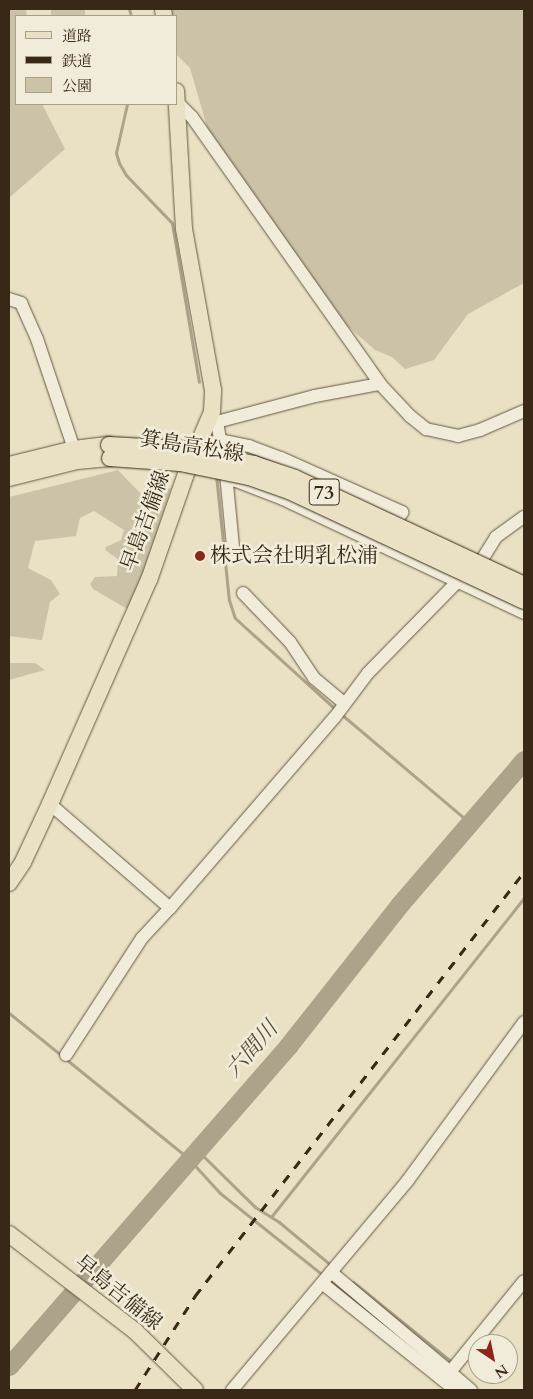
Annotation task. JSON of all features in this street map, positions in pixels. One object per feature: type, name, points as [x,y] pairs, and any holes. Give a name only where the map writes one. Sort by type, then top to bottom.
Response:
[{"type":"main road","name":"早島吉備線","points":[[11,874],[50,804],[149,580],[188,468],[212,423],[213,390],[184,229],[177,105]]},
{"type":"main road","name":"箕島高松線","points":[[9,464],[74,449],[110,452],[218,468],[273,485],[524,601]]},
{"type":"main road","name":"箕島高松線","points":[[9,478],[110,452],[181,449],[254,464],[294,478],[524,585]]},
{"type":"main road","name":"早島吉備線","points":[[9,1234],[135,1331],[195,1390]]},
{"type":"street","points":[[178,98],[380,384],[410,416],[426,429],[458,436],[473,432],[524,411]]},
{"type":"street","points":[[9,299],[21,303],[38,338],[74,449]]},
{"type":"street","points":[[234,557],[226,474],[220,440],[212,423],[315,396],[380,384]]},
{"type":"street","points":[[220,440],[249,446],[281,458],[402,512],[384,547]]},
{"type":"street","points":[[226,474],[524,613]]},
{"type":"street","points":[[66,1055],[142,938],[340,710],[368,673],[457,582],[478,566],[496,537],[524,517]]},
{"type":"street","points":[[243,593],[290,642],[314,678],[340,710]]},
{"type":"street","points":[[50,804],[170,908]]},
{"type":"street","points":[[232,1390],[408,1180],[524,1022]]},
{"type":"street","points":[[330,1274],[454,1367],[471,1390]]},
{"type":"street","points":[[330,1274],[455,1390]]},
{"type":"street","points":[[454,1367],[524,1281]]},
{"type":"green space","points":[[9,9],[26,9],[27,15],[15,15],[15,105],[43,105],[65,149],[9,198]]},
{"type":"green space","points":[[51,9],[85,9],[85,15],[51,15]]},
{"type":"green space","points":[[169,9],[524,9],[524,283],[468,314],[434,360],[405,369],[392,357],[375,350],[344,323],[209,134],[190,68],[178,56],[178,15],[170,15]]},
{"type":"green space","points":[[118,470],[141,494],[171,488],[142,581],[129,610],[93,589],[90,584],[95,577],[117,576],[118,559],[105,550],[106,547],[121,540],[124,530],[94,511],[80,518],[76,536],[35,541],[28,568],[51,580],[60,594],[50,602],[42,640],[9,636],[9,497]]},
{"type":"green space","points":[[9,663],[35,663],[45,670],[9,680]]},
{"type":"waterway","points":[[129,9],[131,15]]},
{"type":"waterway","points":[[127,105],[116,153],[126,175],[172,223],[199,382]]},
{"type":"waterway","points":[[211,435],[213,451]]},
{"type":"waterway","points":[[216,475],[229,600],[235,618],[336,710]]},
{"type":"waterway","points":[[341,714],[470,823]]},
{"type":"waterway","name":"六間川","points":[[9,1366],[288,1046],[400,904],[524,760]]},
{"type":"waterway","points":[[271,1217],[524,898]]},
{"type":"waterway","points":[[9,1013],[188,1158],[220,1193],[324,1276]]},
{"type":"waterway","points":[[196,1149],[255,1207],[279,1222],[332,1266]]},
{"type":"waterway","points":[[329,1279],[357,1302]]},
{"type":"waterway","points":[[353,1282],[453,1363]]},
{"type":"railway","points":[[135,1390],[195,1296],[524,872]]},
{"type":"place","name":"株式会社明乳松浦","points":[[200,556]]}]
